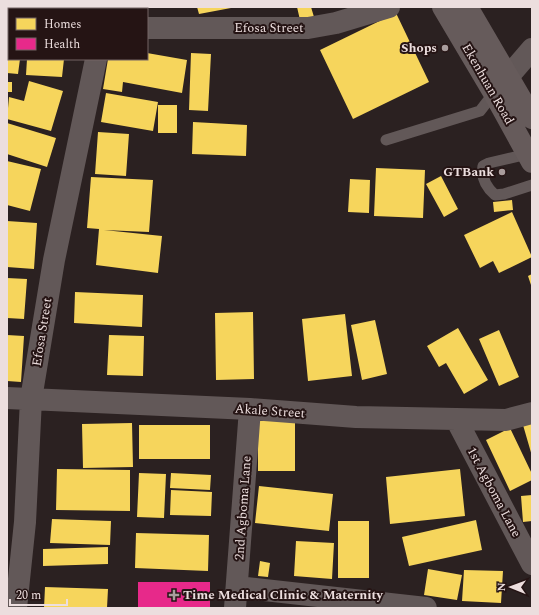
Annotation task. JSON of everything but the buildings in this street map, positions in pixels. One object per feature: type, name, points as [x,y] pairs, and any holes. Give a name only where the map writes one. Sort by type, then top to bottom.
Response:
[{"type":"main road","name":"Ekenhuan Road","points":[[443,7],[501,86],[532,118]]},
{"type":"main road","name":"Ekenhuan Road","points":[[466,7],[501,86],[530,158]]},
{"type":"street","name":"Efosa Street","points":[[148,28],[308,28],[336,23],[389,7]]},
{"type":"street","points":[[501,86],[532,49]]},
{"type":"street","name":"Efosa Street","points":[[16,608],[25,522],[31,399],[54,260],[96,60]]},
{"type":"street","name":"Akale Street","points":[[7,398],[250,409],[356,417],[506,420],[532,413]]},
{"type":"street","name":"2nd Agboma Lane","points":[[236,598],[250,409]]},
{"type":"street","name":"1st Agboma Lane","points":[[456,419],[532,564]]},
{"type":"street","points":[[236,598],[426,608]]},
{"type":"lane","points":[[386,140],[480,111],[501,86]]},
{"type":"lane","points":[[530,158],[489,163],[483,166],[482,174],[488,189],[495,195],[504,194],[532,185]]},
{"type":"place","name":"Shops","points":[[445,48]]},
{"type":"place","name":"GTBank","points":[[502,172]]},
{"type":"place","name":"Time Medical Clinic & Maternity","points":[[174,595]]}]
